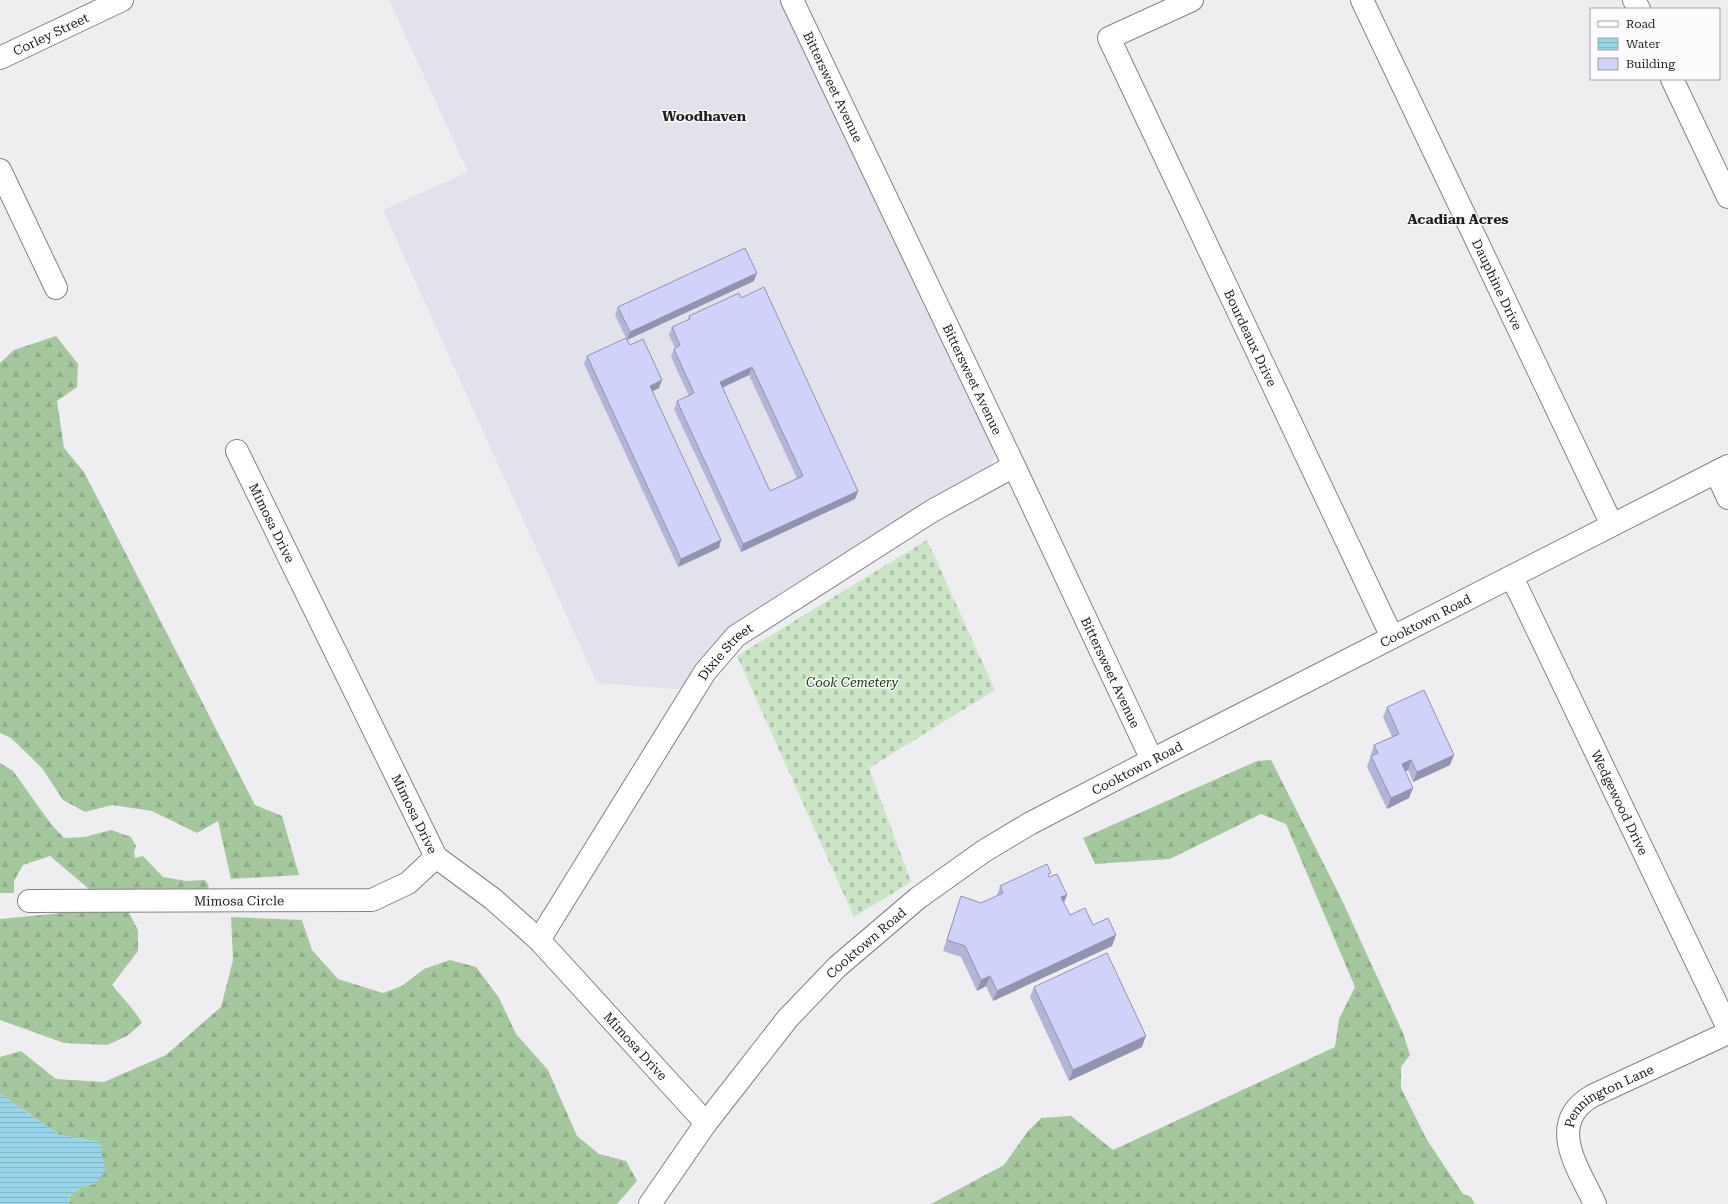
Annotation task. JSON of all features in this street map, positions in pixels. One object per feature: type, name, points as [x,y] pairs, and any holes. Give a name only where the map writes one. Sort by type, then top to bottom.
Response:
[{"type":"street","name":"Corley Street","points":[[0,58],[122,0]]},
{"type":"street","name":"Bittersweet Avenue","points":[[792,0],[1152,760]]},
{"type":"street","name":"Bourdeaux Drive","points":[[1192,0],[1109,38],[1392,637]]},
{"type":"street","name":"Dauphine Drive","points":[[1362,0],[1612,525]]},
{"type":"street","points":[[1672,80],[1728,196]]},
{"type":"street","points":[[0,170],[56,288]]},
{"type":"street","name":"Mimosa Drive","points":[[238,451],[436,857],[493,899],[539,940],[706,1123]]},
{"type":"street","name":"Dixie Street","points":[[539,940],[705,672],[736,636],[932,511],[1014,466]]},
{"type":"street","name":"Cooktown Road","points":[[658,1200],[706,1123],[788,1018],[837,967],[918,898],[984,851],[1023,828],[1152,760],[1722,469]]},
{"type":"street","points":[[1722,469],[1728,498]]},
{"type":"street","name":"Wedgewood Drive","points":[[1512,577],[1728,1028]]},
{"type":"street","name":"Mimosa Circle","points":[[29,901],[372,900],[408,883],[436,857]]},
{"type":"street","name":"Pennington Lane","points":[[1595,1204],[1569,1146],[1567,1135],[1575,1111],[1582,1102],[1592,1096],[1728,1033]]},
{"type":"shaded area","points":[[389,0],[783,0],[994,447],[994,456],[989,470],[782,600],[687,690],[597,683],[383,210],[468,172]]},
{"type":"green space","points":[[56,336],[78,364],[77,387],[57,401],[64,448],[84,472],[255,805],[282,816],[299,875],[231,879],[218,821],[197,833],[152,811],[112,805],[85,812],[63,800],[42,768],[11,738],[0,733],[0,363],[14,350]]},
{"type":"green space","name":"Cook Cemetery","points":[[927,540],[995,690],[869,768],[911,882],[854,917],[737,656]]},
{"type":"green space","points":[[1271,760],[1340,896],[1403,1033],[1410,1055],[1401,1067],[1401,1088],[1427,1140],[1463,1194],[1471,1197],[1475,1204],[931,1204],[1004,1165],[1028,1131],[1041,1118],[1071,1116],[1113,1150],[1335,1047],[1339,1019],[1355,987],[1286,824],[1261,814],[1170,859],[1095,864],[1083,838],[1257,761]]},
{"type":"green space","points":[[0,763],[13,771],[51,824],[64,838],[85,837],[111,830],[131,837],[136,846],[134,852],[135,858],[143,856],[163,877],[187,881],[205,880],[209,886],[206,892],[89,889],[50,856],[23,865],[14,881],[14,893],[0,893]]},
{"type":"green space","points":[[126,907],[138,930],[138,951],[112,985],[139,1017],[142,1023],[127,1036],[107,1045],[64,1043],[0,1020],[0,919]]},
{"type":"green space","points":[[231,917],[302,920],[312,950],[338,979],[383,993],[402,986],[424,969],[450,960],[476,967],[499,998],[516,1034],[548,1070],[577,1136],[599,1154],[626,1161],[637,1181],[617,1204],[68,1204],[70,1196],[83,1186],[94,1184],[100,1142],[60,1135],[0,1094],[0,1057],[21,1051],[56,1079],[104,1082],[166,1055],[221,1007],[233,960]]},
{"type":"water","points":[[0,1094],[60,1135],[100,1142],[105,1172],[94,1184],[83,1186],[70,1196],[68,1204],[0,1204]]},
{"type":"building","points":[[745,248],[757,273],[630,332],[618,307]]},
{"type":"building","points":[[764,287],[858,491],[743,544],[677,401],[694,393],[674,349],[680,345],[672,327],[690,319],[689,316],[739,293],[741,298]],"holes":[[[752,367],[803,476],[770,491],[720,382]]]},
{"type":"building","points":[[626,338],[630,345],[643,339],[662,380],[650,386],[721,540],[681,559],[587,356]]},
{"type":"building","points":[[1424,690],[1454,755],[1417,772],[1411,760],[1402,764],[1413,788],[1391,798],[1371,756],[1378,753],[1374,745],[1399,734],[1387,707]]},
{"type":"building","points":[[1047,864],[1051,873],[1048,874],[1049,877],[1057,874],[1067,895],[1061,897],[1070,915],[1085,908],[1093,925],[1108,918],[1116,935],[997,991],[990,976],[981,980],[965,946],[947,940],[961,896],[981,903],[1003,893],[1000,886]]},
{"type":"building","points":[[1107,953],[1146,1036],[1073,1070],[1034,987]]},
{"type":"district","name":"Woodhaven","points":[[704,116]]},
{"type":"district","name":"Acadian Acres","points":[[1458,219]]}]
